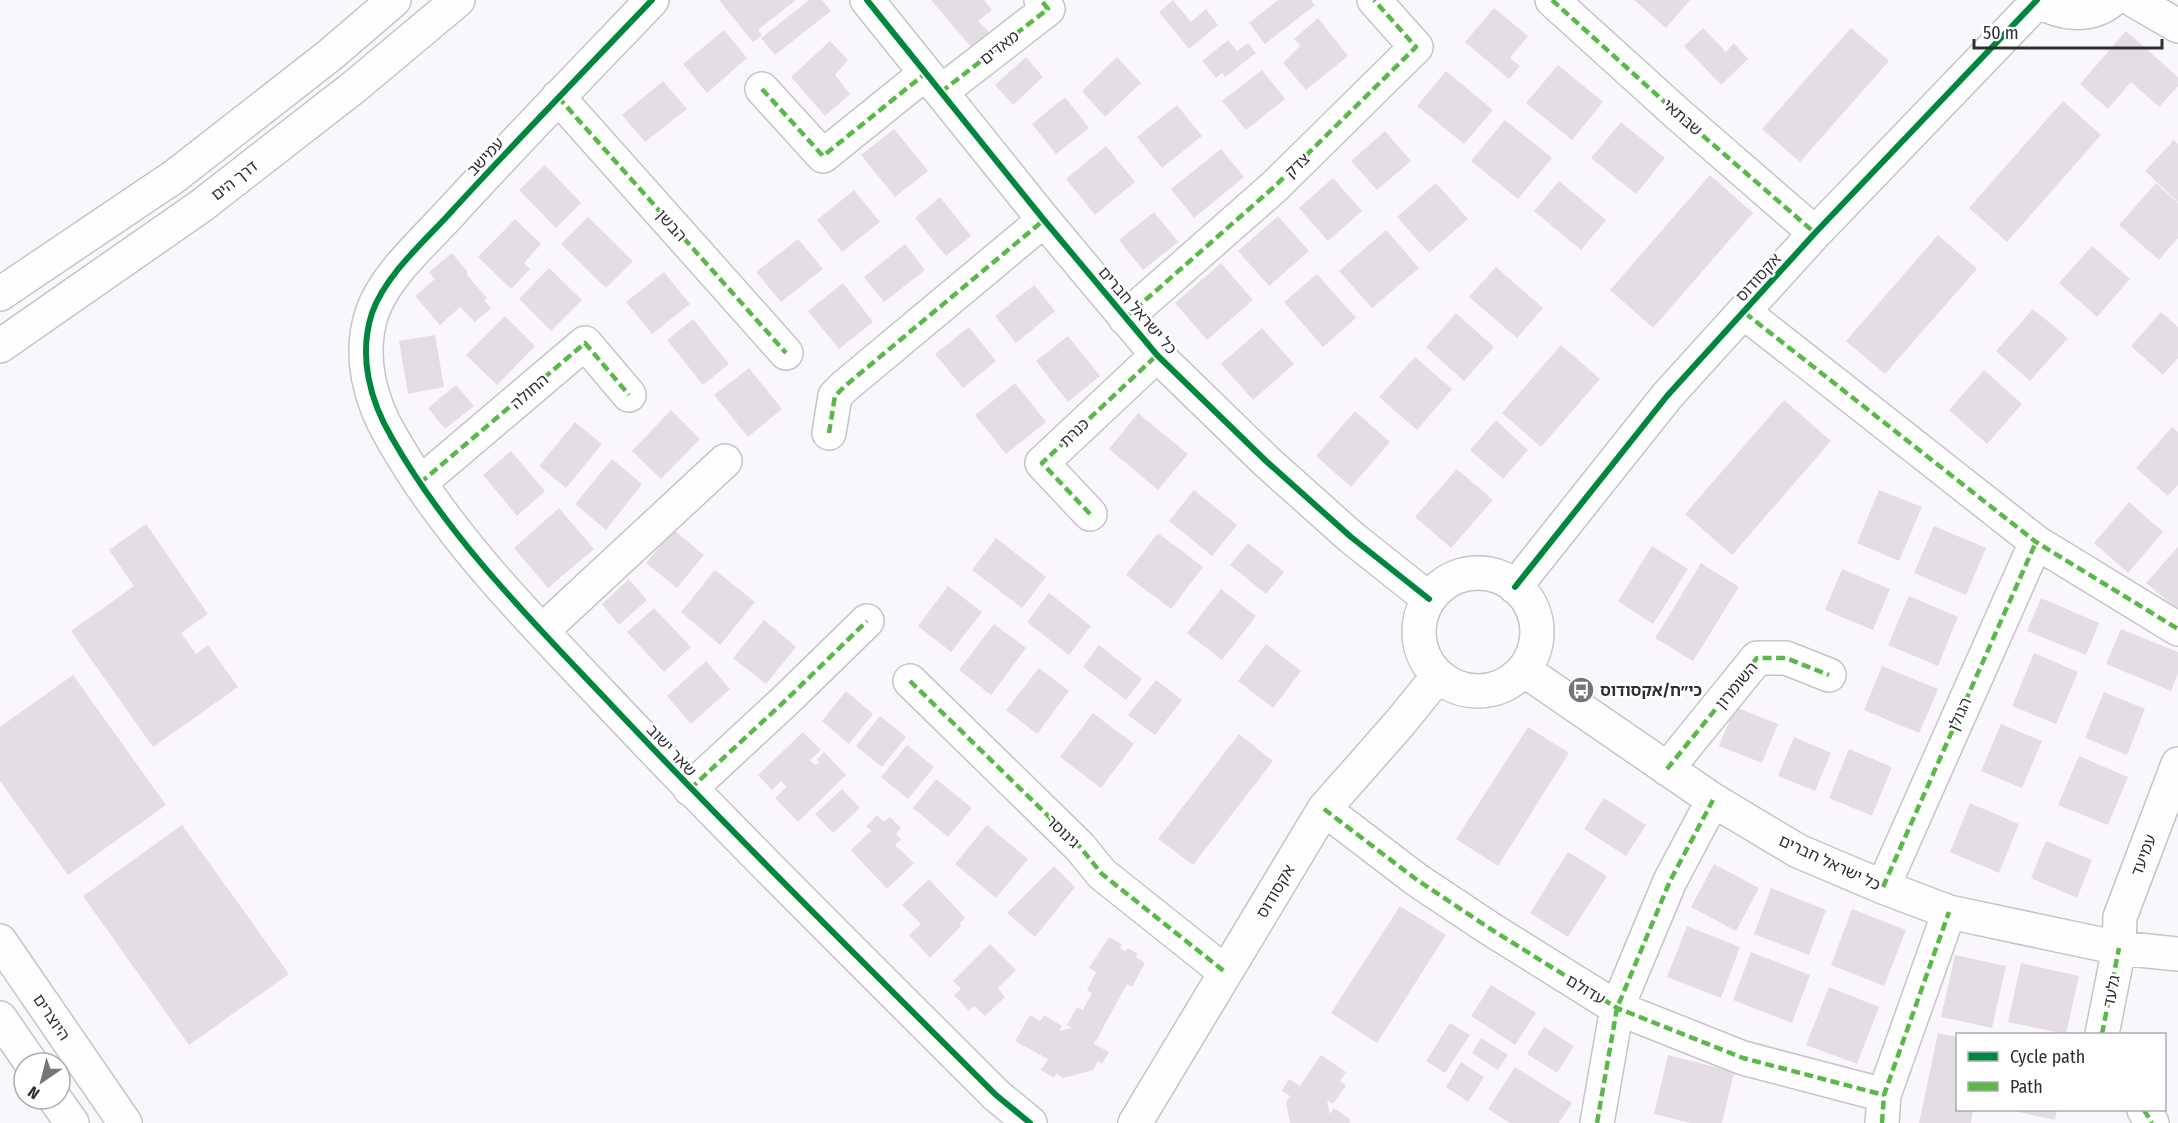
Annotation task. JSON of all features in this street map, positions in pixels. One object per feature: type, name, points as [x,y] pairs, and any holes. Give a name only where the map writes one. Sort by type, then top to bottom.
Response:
[{"type":"street","points":[[0,294],[175,176],[330,55],[394,0]]},
{"type":"street","name":"דרך הים","points":[[0,346],[201,206],[354,87],[458,0]]},
{"type":"street","name":"עמישב","points":[[365,346],[372,312],[387,283],[558,97],[652,0]]},
{"type":"street","name":"כל ישראל חברים","points":[[867,0],[1044,220],[1157,355],[1266,461],[1334,522],[1429,599]]},
{"type":"street","name":"מאדים","points":[[933,82],[1048,9],[1041,0]]},
{"type":"street","name":"צדק","points":[[1125,318],[1274,187],[1416,47],[1374,0]]},
{"type":"street","name":"שבתאי","points":[[1552,0],[1679,115],[1815,233]]},
{"type":"street","points":[[2038,0],[2054,9],[2072,13],[2090,11],[2112,0]]},
{"type":"street","name":"אקסודוס","points":[[1515,587],[1667,396],[1815,233],[2038,0]]},
{"type":"street","points":[[2133,0],[2178,26]]},
{"type":"street","points":[[762,89],[823,156],[933,82]]},
{"type":"street","name":"הבשן","points":[[558,97],[786,353]]},
{"type":"street","points":[[829,434],[835,396],[845,386],[1044,220]]},
{"type":"street","points":[[1745,312],[2036,542],[2178,629]]},
{"type":"street","name":"החולה","points":[[420,483],[585,343],[629,395]]},
{"type":"street","name":"שאר ישוב","points":[[365,346],[370,389],[390,436],[438,512],[542,631],[690,789],[996,1095],[1030,1123]]},
{"type":"street","name":"כנרת","points":[[1090,514],[1042,463],[1157,355]]},
{"type":"street","points":[[542,631],[725,461]]},
{"type":"street","name":"הגולן","points":[[1883,887],[2036,542]]},
{"type":"street","points":[[1479,573],[1498,577],[1515,587],[1526,598],[1534,612],[1537,627],[1532,657],[1524,670],[1509,683],[1491,690],[1472,691],[1454,686],[1438,675],[1427,663],[1421,647],[1419,631],[1422,614],[1429,599],[1442,585],[1469,574],[1479,573]]},
{"type":"street","points":[[690,789],[788,699],[867,621]]},
{"type":"street","name":"השומרון","points":[[1667,769],[1757,658],[1786,658],[1829,675]]},
{"type":"street","name":"כל ישראל חברים","points":[[1524,670],[1713,800],[1798,851],[1949,912],[2119,948],[2178,954]]},
{"type":"street","name":"אקסודוס","points":[[1135,1123],[1324,809],[1399,724],[1438,675]]},
{"type":"street","name":"גינוסר","points":[[910,681],[1080,847],[1102,874],[1225,972]]},
{"type":"street","name":"עמיעד","points":[[2119,948],[2120,917],[2178,764]]},
{"type":"street","points":[[1597,1123],[1617,1008],[1670,881],[1713,800]]},
{"type":"street","name":"עדולם","points":[[1324,809],[1417,880],[1617,1008],[1743,1058],[1883,1109]]},
{"type":"street","points":[[1883,1109],[1949,912]]},
{"type":"street","name":"היוצרים","points":[[0,941],[124,1123]]},
{"type":"street","name":"גלעד","points":[[2102,1033],[2119,948]]},
{"type":"street","points":[[0,1018],[23,1051]]},
{"type":"building","points":[[719,0],[796,0],[758,30],[762,35],[753,42]]},
{"type":"building","points":[[809,0],[822,0],[831,11],[775,55],[761,38]]},
{"type":"building","points":[[931,0],[984,0],[992,10],[978,21],[989,32],[972,48]]},
{"type":"building","points":[[1173,0],[1191,22],[1206,9],[1218,25],[1189,49],[1159,12]]},
{"type":"building","points":[[1278,0],[1311,0],[1315,5],[1265,44],[1249,23]]},
{"type":"building","points":[[1634,0],[1690,0],[1666,28]]},
{"type":"building","points":[[1494,8],[1528,36],[1510,58],[1520,66],[1509,79],[1465,42]]},
{"type":"building","points":[[1318,18],[1348,56],[1306,90],[1283,63],[1300,46],[1294,39]]},
{"type":"building","points":[[1703,28],[1726,52],[1734,43],[1748,59],[1721,85],[1684,46]]},
{"type":"building","points":[[1851,28],[1889,61],[1800,162],[1762,129]]},
{"type":"building","points":[[724,30],[747,58],[707,93],[683,64]]},
{"type":"building","points":[[2126,31],[2178,77],[2178,86],[2159,107],[2131,82],[2108,109],[2080,84]]},
{"type":"building","points":[[1228,40],[1237,51],[1248,43],[1256,53],[1225,77],[1222,73],[1216,78],[1202,61]]},
{"type":"building","points":[[830,41],[848,60],[835,75],[850,94],[825,116],[791,77]]},
{"type":"building","points":[[1026,57],[1043,77],[1013,105],[995,85]]},
{"type":"building","points":[[1117,57],[1141,83],[1105,117],[1082,91]]},
{"type":"building","points":[[1558,65],[1603,102],[1572,140],[1526,103]]},
{"type":"building","points":[[1262,70],[1285,99],[1246,130],[1222,101]]},
{"type":"building","points":[[1446,71],[1493,110],[1464,144],[1417,106]]},
{"type":"building","points":[[663,81],[687,109],[645,142],[622,115]]},
{"type":"building","points":[[1065,97],[1089,128],[1056,154],[1032,124]]},
{"type":"building","points":[[2063,101],[2101,135],[2007,242],[1969,208]]},
{"type":"building","points":[[1177,105],[1202,136],[1162,168],[1137,137]]},
{"type":"building","points":[[1505,120],[1552,158],[1518,199],[1471,161]]},
{"type":"building","points":[[1621,122],[1665,158],[1636,194],[1591,158]]},
{"type":"building","points":[[894,129],[928,171],[895,197],[861,155]]},
{"type":"building","points":[[1385,131],[1411,161],[1377,190],[1351,161]]},
{"type":"building","points":[[2174,140],[2178,144],[2178,202],[2145,171]]},
{"type":"building","points":[[1106,146],[1135,182],[1095,215],[1066,179]]},
{"type":"building","points":[[1221,149],[1244,177],[1194,218],[1171,189]]},
{"type":"building","points":[[545,165],[581,203],[556,228],[519,190]]},
{"type":"building","points":[[1710,175],[1753,213],[1653,328],[1610,290]]},
{"type":"building","points":[[1333,178],[1362,211],[1328,241],[1299,208]]},
{"type":"building","points":[[1559,181],[1606,220],[1581,250],[1534,211]]},
{"type":"building","points":[[1436,183],[1468,219],[1429,253],[1397,217]]},
{"type":"building","points":[[2156,183],[2178,203],[2178,238],[2159,260],[2119,225]]},
{"type":"building","points":[[854,190],[880,222],[842,252],[817,220]]},
{"type":"building","points":[[940,197],[971,236],[946,256],[915,218]]},
{"type":"building","points":[[1154,212],[1178,242],[1143,270],[1119,240]]},
{"type":"building","points":[[1278,216],[1309,251],[1269,286],[1238,251]]},
{"type":"building","points":[[588,217],[633,261],[606,288],[561,244]]},
{"type":"building","points":[[515,219],[541,244],[524,263],[530,269],[511,289],[478,257]]},
{"type":"building","points":[[1386,230],[1419,268],[1372,308],[1339,271]]},
{"type":"building","points":[[1938,235],[1977,269],[1885,374],[1846,341]]},
{"type":"building","points":[[798,239],[823,269],[781,302],[756,272]]},
{"type":"building","points":[[905,244],[925,270],[884,302],[864,277]]},
{"type":"building","points":[[2092,246],[2130,279],[2097,317],[2059,283]]},
{"type":"building","points":[[452,253],[487,298],[484,300],[491,308],[475,322],[460,307],[440,325],[415,296],[435,279],[429,272]]},
{"type":"building","points":[[1221,263],[1253,300],[1207,340],[1175,303]]},
{"type":"building","points":[[1496,267],[1543,308],[1517,338],[1469,297]]},
{"type":"building","points":[[549,268],[582,300],[551,331],[519,299]]},
{"type":"building","points":[[664,272],[690,304],[652,334],[626,302]]},
{"type":"building","points":[[1317,274],[1356,318],[1323,347],[1284,302]]},
{"type":"building","points":[[843,283],[873,322],[839,349],[808,311]]},
{"type":"building","points":[[1034,285],[1055,311],[1016,343],[995,316]]},
{"type":"building","points":[[2033,309],[2068,338],[2030,381],[1996,351]]},
{"type":"building","points":[[2161,312],[2178,327],[2178,358],[2163,375],[2131,346]]},
{"type":"building","points":[[1456,313],[1494,347],[1464,381],[1426,347]]},
{"type":"building","points":[[505,316],[535,346],[497,385],[466,355]]},
{"type":"building","points":[[693,319],[729,364],[703,385],[667,340]]},
{"type":"building","points":[[969,327],[996,361],[963,388],[935,354]]},
{"type":"building","points":[[1262,328],[1294,364],[1253,400],[1221,364]]},
{"type":"building","points":[[435,335],[444,387],[408,394],[399,341]]},
{"type":"building","points":[[1068,336],[1100,376],[1068,402],[1036,361]]},
{"type":"building","points":[[1561,345],[1600,379],[1541,447],[1502,413]]},
{"type":"building","points":[[1415,357],[1452,389],[1417,430],[1379,397]]},
{"type":"building","points":[[749,368],[782,409],[748,437],[714,395]]},
{"type":"building","points":[[1984,370],[2022,404],[1987,444],[1949,410]]},
{"type":"building","points":[[1015,383],[1046,422],[1006,454],[975,415]]},
{"type":"building","points":[[456,385],[474,406],[445,429],[428,408]]},
{"type":"building","points":[[1784,400],[1831,441],[1732,555],[1685,514]]},
{"type":"building","points":[[671,410],[700,439],[661,479],[632,451]]},
{"type":"building","points":[[1355,411],[1390,442],[1351,487],[1316,456]]},
{"type":"building","points":[[1138,413],[1188,454],[1158,490],[1109,449]]},
{"type":"building","points":[[1496,420],[1528,450],[1503,479],[1470,450]]},
{"type":"building","points":[[575,422],[602,444],[566,488],[539,466]]},
{"type":"building","points":[[2172,427],[2178,432],[2178,485],[2168,496],[2136,468]]},
{"type":"building","points":[[511,451],[545,491],[517,516],[483,475]]},
{"type":"building","points":[[612,459],[642,484],[606,530],[575,504]]},
{"type":"building","points":[[1457,469],[1493,500],[1451,548],[1415,517]]},
{"type":"building","points":[[1194,490],[1237,525],[1212,556],[1169,521]]},
{"type":"building","points":[[1879,490],[1922,507],[1899,561],[1857,543]]},
{"type":"building","points":[[2129,502],[2163,532],[2128,573],[2094,543]]},
{"type":"building","points":[[559,508],[594,549],[548,588],[514,548]]},
{"type":"building","points":[[146,524],[208,614],[181,633],[196,654],[208,645],[238,687],[153,747],[71,631],[134,586],[109,550]]},
{"type":"building","points":[[1934,526],[1986,548],[1966,595],[1914,573]]},
{"type":"building","points":[[674,530],[704,555],[677,588],[646,563]]},
{"type":"building","points":[[1158,533],[1203,567],[1171,609],[1126,575]]},
{"type":"building","points":[[996,538],[1046,577],[1022,608],[972,570]]},
{"type":"building","points":[[1248,543],[1284,572],[1266,594],[1230,565]]},
{"type":"building","points":[[1652,546],[1688,569],[1653,624],[1618,601]]},
{"type":"building","points":[[2178,547],[2178,610],[2146,583]]},
{"type":"building","points":[[1701,563],[1739,587],[1693,661],[1655,638]]},
{"type":"building","points":[[1842,569],[1890,589],[1873,630],[1825,610]]},
{"type":"building","points":[[715,570],[755,602],[720,645],[681,612]]},
{"type":"building","points":[[629,579],[647,600],[619,625],[602,604]]},
{"type":"building","points":[[948,586],[982,612],[951,652],[918,626]]},
{"type":"building","points":[[1221,589],[1256,616],[1222,660],[1187,633]]},
{"type":"building","points":[[1049,593],[1091,626],[1069,655],[1027,622]]},
{"type":"building","points":[[1909,596],[1958,617],[1938,666],[1888,645]]},
{"type":"building","points":[[2041,598],[2099,623],[2086,655],[2027,631]]},
{"type":"building","points":[[654,608],[691,647],[664,672],[627,632]]},
{"type":"building","points":[[764,620],[796,647],[766,684],[733,658]]},
{"type":"building","points":[[994,624],[1026,648],[991,695],[959,670]]},
{"type":"building","points":[[2121,629],[2178,652],[2178,673],[2171,691],[2106,664]]},
{"type":"building","points":[[1266,644],[1301,671],[1273,708],[1238,681]]},
{"type":"building","points":[[1099,645],[1142,679],[1126,700],[1083,667]]},
{"type":"building","points":[[2034,653],[2078,672],[2056,724],[2012,706]]},
{"type":"building","points":[[706,661],[730,689],[691,724],[667,696]]},
{"type":"building","points":[[1882,666],[1938,689],[1919,733],[1864,710]]},
{"type":"building","points":[[1039,668],[1069,691],[1037,734],[1006,710]]},
{"type":"building","points":[[73,675],[166,805],[68,875],[0,781],[0,727]]},
{"type":"building","points":[[1156,680],[1182,700],[1155,735],[1128,715]]},
{"type":"building","points":[[846,691],[873,714],[849,744],[822,721]]},
{"type":"building","points":[[2104,692],[2145,709],[2127,755],[2085,738]]},
{"type":"building","points":[[1735,707],[1778,724],[1762,763],[1719,746]]},
{"type":"building","points":[[1093,713],[1134,744],[1101,788],[1060,757]]},
{"type":"building","points":[[880,716],[906,737],[882,767],[856,746]]},
{"type":"building","points":[[2001,724],[2042,741],[2022,788],[1981,771]]},
{"type":"building","points":[[1528,727],[1569,753],[1498,866],[1456,839]]},
{"type":"building","points":[[803,732],[821,750],[810,760],[815,765],[824,752],[846,775],[798,822],[775,798],[786,787],[781,781],[772,790],[758,775]]},
{"type":"building","points":[[1239,734],[1273,761],[1193,865],[1158,839]]},
{"type":"building","points":[[1794,737],[1831,753],[1815,791],[1778,776]]},
{"type":"building","points":[[907,745],[934,767],[908,799],[881,777]]},
{"type":"building","points":[[1849,749],[1892,767],[1872,816],[1829,798]]},
{"type":"building","points":[[2079,756],[2128,777],[2108,825],[2058,805]]},
{"type":"building","points":[[936,779],[972,808],[948,837],[913,808]]},
{"type":"building","points":[[842,789],[860,808],[833,833],[815,814]]},
{"type":"building","points":[[1604,798],[1646,825],[1626,856],[1584,829]]},
{"type":"building","points":[[1970,803],[2019,824],[1999,873],[1950,852]]},
{"type":"building","points":[[877,815],[884,822],[890,817],[901,828],[896,834],[901,839],[895,845],[914,863],[887,889],[851,850],[871,831],[866,826]]},
{"type":"building","points":[[182,825],[289,974],[189,1045],[83,896]]},
{"type":"building","points":[[987,825],[1028,859],[996,898],[955,864]]},
{"type":"building","points":[[2046,841],[2092,860],[2077,898],[2031,878]]},
{"type":"building","points":[[1568,852],[1607,876],[1568,937],[1530,913]]},
{"type":"building","points":[[1714,864],[1759,888],[1736,931],[1691,907]]},
{"type":"building","points":[[1054,866],[1075,887],[1035,937],[1007,913]]},
{"type":"building","points":[[929,879],[965,918],[960,923],[961,926],[930,958],[909,935],[921,924],[902,905]]},
{"type":"building","points":[[1771,888],[1826,910],[1809,955],[1754,934]]},
{"type":"building","points":[[1400,906],[1446,935],[1377,1043],[1331,1013]]},
{"type":"building","points":[[1852,909],[1906,930],[1884,986],[1831,965]]},
{"type":"building","points":[[1687,926],[1740,947],[1721,998],[1667,977]]},
{"type":"building","points":[[1109,937],[1122,944],[1120,948],[1125,951],[1128,948],[1138,954],[1136,957],[1145,963],[1132,987],[1127,984],[1094,1044],[1109,1052],[1102,1064],[1098,1061],[1093,1070],[1063,1078],[1056,1074],[1054,1078],[1041,1070],[1048,1059],[1015,1041],[1030,1015],[1040,1021],[1044,1015],[1062,1026],[1059,1031],[1072,1028],[1067,1025],[1077,1007],[1083,1010],[1092,993],[1087,990],[1096,972],[1089,968]]},
{"type":"building","points":[[990,944],[1016,970],[998,988],[1005,997],[985,1016],[974,1006],[969,1011],[954,995],[961,989],[953,981]]},
{"type":"building","points":[[1751,952],[1810,975],[1792,1023],[1733,1000]]},
{"type":"building","points":[[1955,955],[2006,966],[1992,1028],[1941,1017]]},
{"type":"building","points":[[2021,963],[2079,976],[2066,1033],[2008,1022]]},
{"type":"building","points":[[1491,985],[1536,1013],[1515,1045],[1471,1016]]},
{"type":"building","points":[[1829,987],[1879,1007],[1857,1064],[1806,1045]]},
{"type":"building","points":[[1450,1023],[1470,1035],[1445,1073],[1426,1061]]},
{"type":"building","points":[[1544,1027],[1574,1046],[1557,1073],[1527,1054]]},
{"type":"building","points":[[1938,1033],[1956,1037],[1956,1111],[1973,1111],[1971,1123],[1919,1123]]},
{"type":"building","points":[[1481,1038],[1508,1055],[1498,1070],[1472,1053]]},
{"type":"building","points":[[1321,1055],[1346,1072],[1340,1081],[1346,1086],[1333,1104],[1327,1100],[1330,1114],[1334,1108],[1351,1120],[1349,1123],[1290,1123],[1286,1102],[1290,1096],[1282,1091],[1289,1079],[1300,1086]]},
{"type":"building","points":[[1668,1055],[1734,1072],[1722,1123],[1690,1123],[1654,1114]]},
{"type":"building","points":[[1461,1062],[1484,1077],[1468,1102],[1446,1087]]},
{"type":"building","points":[[1515,1067],[1572,1103],[1559,1123],[1510,1123],[1488,1109]]},
{"type":"building","points":[[2014,1111],[2057,1111],[2055,1120]]},
{"type":"marked path","points":[[941,92],[1048,9],[1041,0]]},
{"type":"marked path","points":[[1125,318],[1274,187],[1416,47],[1374,0]]},
{"type":"marked path","points":[[1552,0],[1679,115],[1815,233]]},
{"type":"marked path","points":[[762,89],[823,156],[926,73]]},
{"type":"marked path","points":[[558,97],[786,353]]},
{"type":"marked path","points":[[829,433],[835,396],[845,386],[1044,220]]},
{"type":"marked path","points":[[1745,313],[2036,542],[2178,629]]},
{"type":"marked path","points":[[420,483],[585,343],[629,395]]},
{"type":"marked path","points":[[1090,514],[1042,463],[1157,355]]},
{"type":"marked path","points":[[1883,887],[2036,542]]},
{"type":"marked path","points":[[690,789],[867,621]]},
{"type":"marked path","points":[[1667,769],[1757,658],[1786,658],[1829,675]]},
{"type":"marked path","points":[[910,681],[1080,847],[1102,874],[1225,972]]},
{"type":"marked path","points":[[1597,1123],[1617,1008],[1670,881],[1713,800]]},
{"type":"marked path","points":[[1324,809],[1417,880],[1617,1008],[1743,1058],[1884,1095]]},
{"type":"marked path","points":[[1882,1123],[1884,1095],[1949,912]]},
{"type":"marked path","points":[[2102,1033],[2119,948]]},
{"type":"marked path","points":[[2145,1111],[2152,1123]]},
{"type":"cycle path","points":[[652,0],[418,246],[386,285],[372,313],[368,329],[366,362],[372,394],[384,424],[437,508],[517,605],[651,747],[798,897],[996,1095],[1030,1123]]},
{"type":"cycle path","points":[[867,0],[1044,220],[1157,355],[1266,461],[1351,537],[1429,599]]},
{"type":"cycle path","points":[[1515,587],[1667,396],[1815,233],[2037,0]]},
{"type":"place","name":"כי״ח/אקסודוס","points":[[1581,690]]}]
